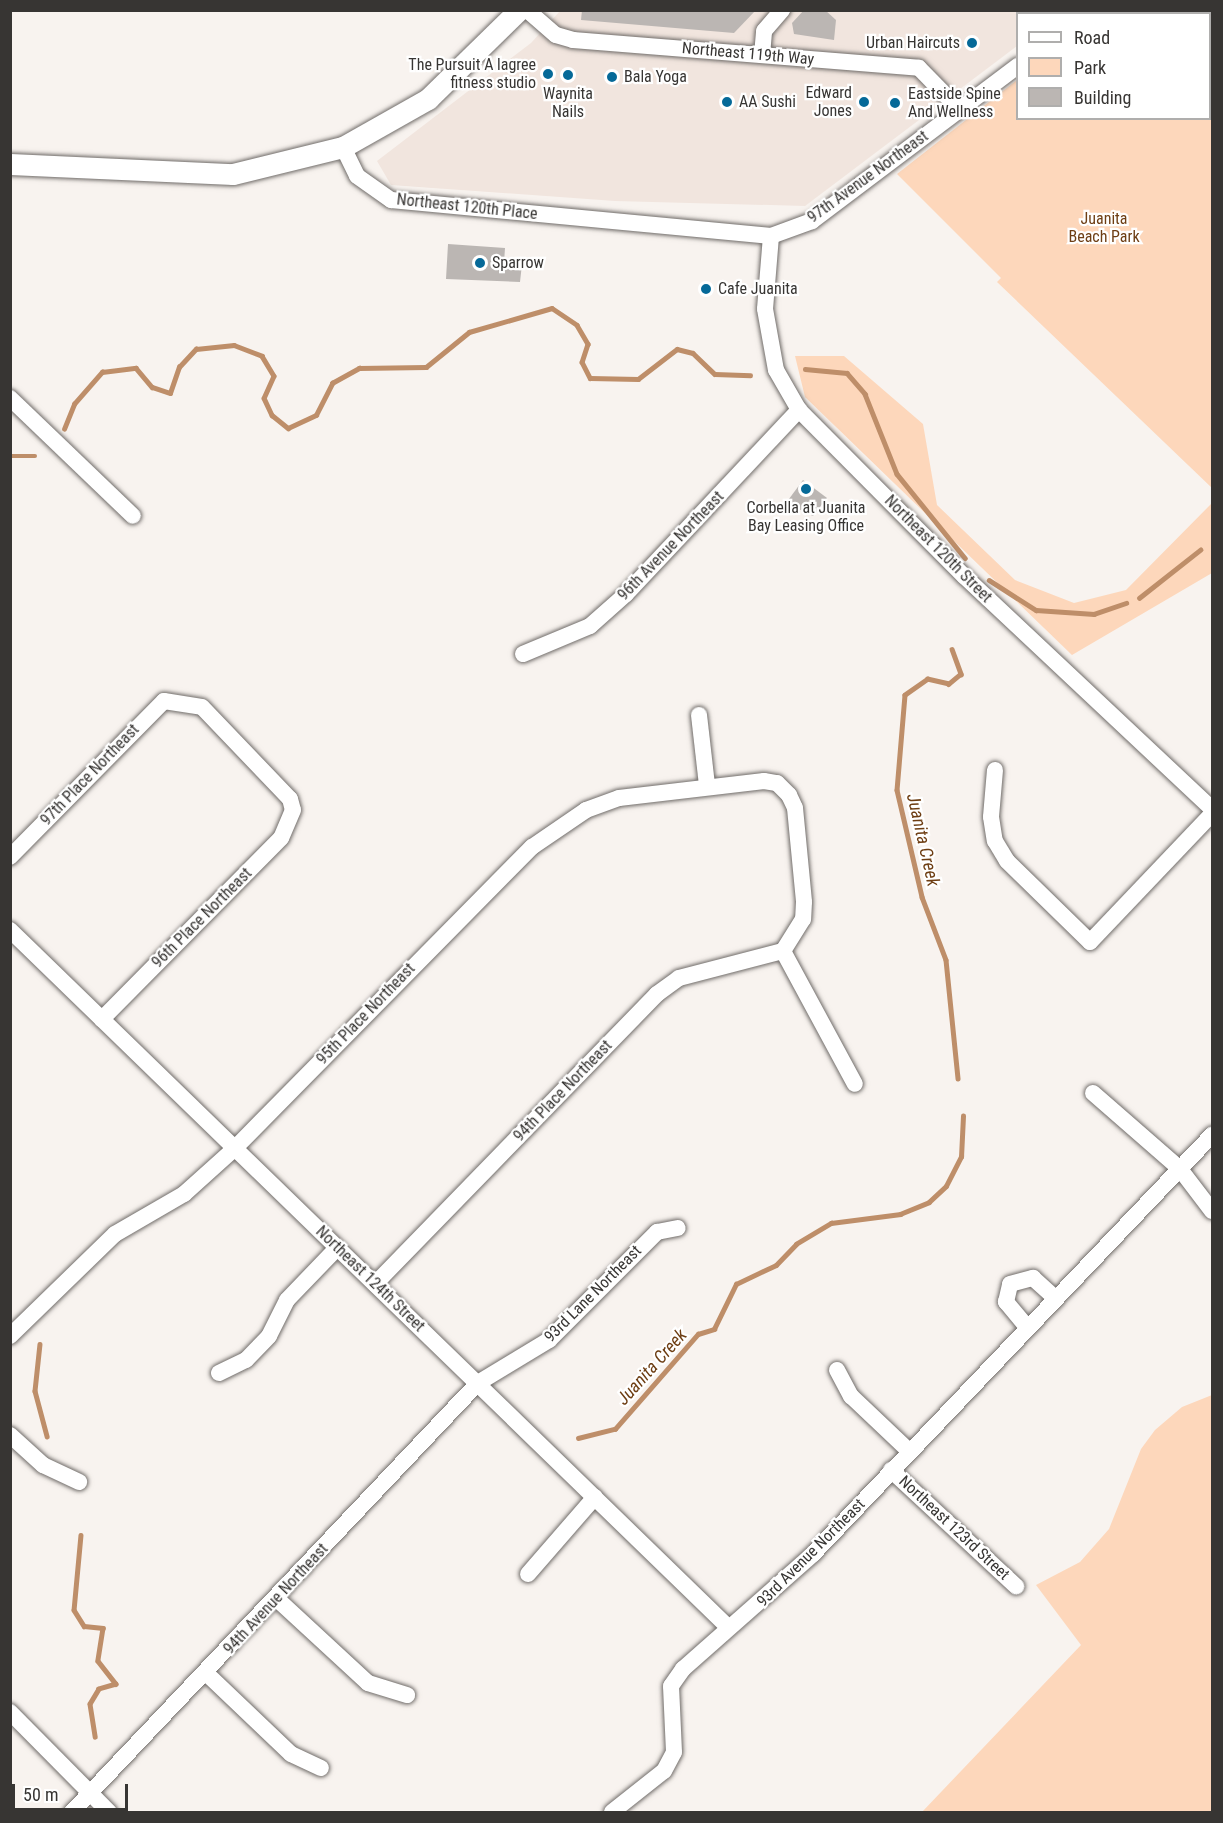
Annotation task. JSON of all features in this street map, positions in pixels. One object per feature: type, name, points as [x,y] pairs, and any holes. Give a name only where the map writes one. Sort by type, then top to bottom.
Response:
[{"type":"main road","points":[[10,164],[233,174],[343,147],[428,99],[519,10]]},
{"type":"street","name":"Northeast 119th Way","points":[[527,10],[556,35],[573,40],[919,68],[960,110]]},
{"type":"street","points":[[762,55],[764,31],[782,10]]},
{"type":"street","name":"97th Avenue Northeast","points":[[771,236],[812,221],[1016,67]]},
{"type":"street","name":"Northeast 120th Place","points":[[343,147],[357,176],[391,200],[771,236]]},
{"type":"street","name":"Northeast 120th Street","points":[[771,236],[765,309],[776,370],[799,410],[1212,812]]},
{"type":"street","points":[[10,398],[133,516]]},
{"type":"street","name":"96th Avenue Northeast","points":[[523,654],[590,626],[626,594],[799,410]]},
{"type":"street","name":"96th Place Northeast","points":[[102,1019],[281,838],[293,810],[281,786],[202,706],[173,700]]},
{"type":"street","name":"97th Place Northeast","points":[[10,857],[155,708],[173,700]]},
{"type":"street","points":[[699,715],[706,785]]},
{"type":"street","points":[[996,770],[991,817],[995,841],[1006,861],[1090,942],[1212,812]]},
{"type":"street","name":"95th Place Northeast","points":[[10,1336],[115,1234],[184,1194],[235,1148],[562,823],[619,798],[706,785],[764,781],[777,783],[795,808],[804,902],[803,919],[783,951]]},
{"type":"street","name":"Northeast 124th Street","points":[[10,930],[728,1627]]},
{"type":"street","points":[[783,951],[855,1084]]},
{"type":"street","name":"94th Place Northeast","points":[[375,1284],[657,994],[678,978],[783,951]]},
{"type":"street","points":[[1093,1093],[1180,1169],[1212,1211]]},
{"type":"street","name":"93rd Avenue Northeast","points":[[612,1812],[664,1771],[674,1752],[671,1686],[728,1627],[760,1606],[1212,1135]]},
{"type":"street","name":"93rd Lane Northeast","points":[[478,1383],[549,1340],[657,1232],[678,1228]]},
{"type":"street","points":[[219,1373],[246,1360],[269,1336],[287,1300],[337,1248]]},
{"type":"street","points":[[1027,1327],[1006,1302],[1010,1284],[1033,1278],[1055,1298]]},
{"type":"street","points":[[837,1370],[851,1396],[909,1451]]},
{"type":"street","name":"94th Avenue Northeast","points":[[72,1812],[478,1383]]},
{"type":"street","points":[[10,1435],[43,1465],[80,1482]]},
{"type":"street","name":"Northeast 123rd Street","points":[[891,1470],[1016,1586]]},
{"type":"street","points":[[528,1575],[595,1497]]},
{"type":"street","points":[[276,1599],[368,1683],[407,1695]]},
{"type":"street","points":[[206,1673],[291,1754],[321,1768]]},
{"type":"street","points":[[10,1712],[110,1812]]},
{"type":"shaded area","points":[[560,11],[1065,11],[1016,12],[1016,47],[805,206],[615,201],[391,185],[377,161],[531,43]]},
{"type":"green space","name":"Juanita Beach Park","points":[[1102,10],[1212,11],[1212,488],[997,282],[1001,278],[897,174],[1016,81],[1016,120],[1211,120],[1211,12],[1099,12]]},
{"type":"green space","points":[[795,356],[844,356],[923,424],[937,505],[1015,580],[1074,603],[1126,590],[1212,503],[1212,573],[1072,655],[805,397]]},
{"type":"green space","points":[[1212,1395],[1212,1812],[922,1812],[1081,1645],[1036,1585],[1080,1562],[1109,1529],[1141,1449],[1155,1430],[1182,1407]]},
{"type":"building","points":[[582,10],[756,10],[734,33],[581,20]]},
{"type":"building","points":[[804,10],[825,10],[836,20],[834,40],[794,34],[792,23]]},
{"type":"building","name":"Sparrow","points":[[448,244],[505,248],[504,263],[522,264],[520,282],[446,279]]},
{"type":"building","name":"Corbella at Juanita Bay Leasing Office","points":[[803,480],[827,498],[813,516],[786,503]]},
{"type":"waterway","name":"Juanita Creek","points":[[64,429],[74,404],[102,372],[136,368],[152,387],[170,393],[179,367],[196,349],[234,345],[262,356],[274,376],[264,398],[272,415],[288,428],[316,415],[332,383],[359,368],[426,367],[469,332],[552,308],[577,325],[588,344],[582,362],[590,378],[638,379],[677,349],[693,353],[715,374],[750,375]]},
{"type":"waterway","name":"Juanita Creek","points":[[805,369],[847,373],[865,394],[897,474],[965,558]]},
{"type":"waterway","name":"Juanita Creek","points":[[10,456],[35,456]]},
{"type":"waterway","name":"Juanita Creek","points":[[1139,598],[1200,550]]},
{"type":"waterway","name":"Juanita Creek","points":[[989,580],[1036,610],[1094,614],[1126,603]]},
{"type":"waterway","name":"Juanita Creek","points":[[952,649],[961,674],[949,684],[928,679],[905,695],[897,790],[922,897],[946,960],[958,1078]]},
{"type":"waterway","name":"Juanita Creek","points":[[578,1438],[615,1429],[698,1334],[714,1329],[736,1284],[776,1265],[796,1244],[831,1223],[900,1214],[929,1202],[946,1186],[961,1157],[963,1116]]},
{"type":"waterway","points":[[40,1344],[35,1391],[47,1436]]},
{"type":"waterway","points":[[81,1535],[74,1610],[84,1626],[103,1628],[98,1661],[116,1684],[99,1689],[90,1704],[95,1737]]},
{"type":"place","name":"Urban Haircuts","points":[[972,43]]},
{"type":"place","name":"The Pursuit A lagree fitness studio","points":[[548,74]]},
{"type":"place","name":"Waynita Nails","points":[[568,75]]},
{"type":"place","name":"Bala Yoga","points":[[612,77]]},
{"type":"place","name":"AA Sushi","points":[[727,102]]},
{"type":"place","name":"Edward Jones","points":[[864,102]]},
{"type":"place","name":"Eastside Spine And Wellness","points":[[895,103]]},
{"type":"place","name":"Sparrow","points":[[480,263]]},
{"type":"place","name":"Cafe Juanita","points":[[706,289]]},
{"type":"place","name":"Corbella at Juanita Bay Leasing Office","points":[[806,489]]}]
